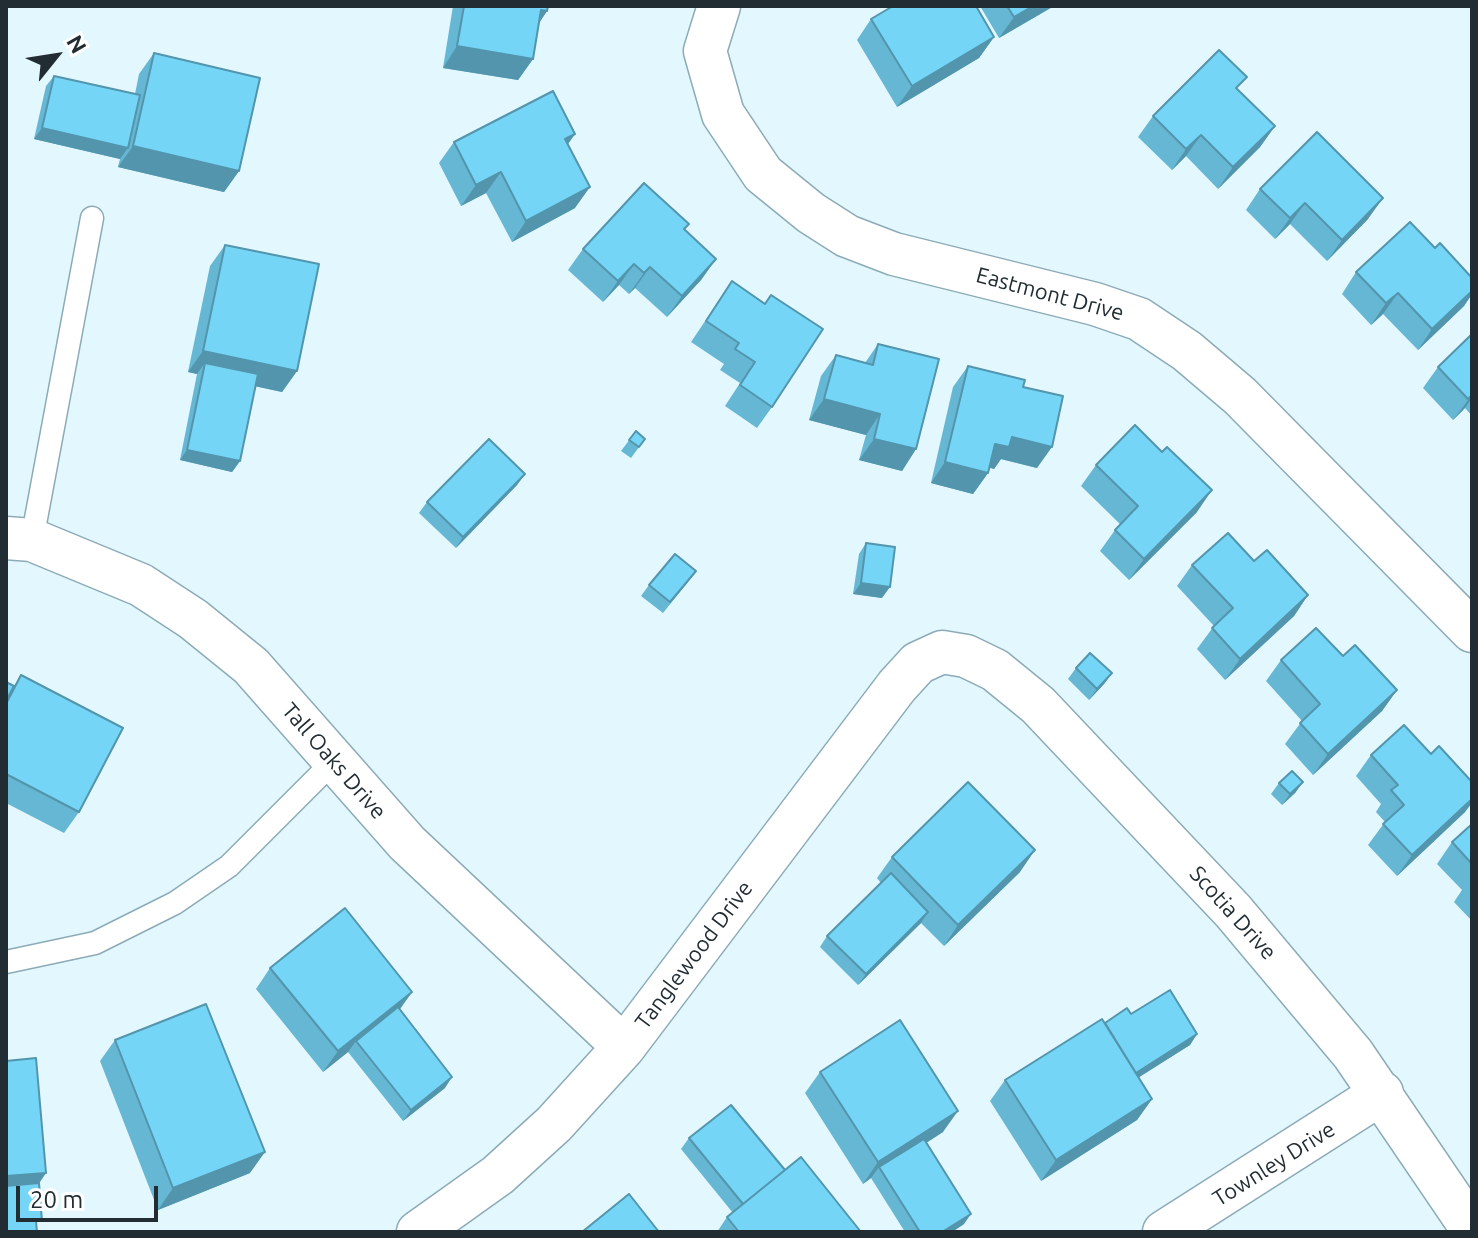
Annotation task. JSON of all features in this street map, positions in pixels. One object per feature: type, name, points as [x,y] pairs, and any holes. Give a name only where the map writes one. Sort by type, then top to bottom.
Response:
[{"type":"street","name":"Eastmont Drive","points":[[719,6],[705,51],[723,114],[763,174],[811,213],[847,236],[894,254],[1095,304],[1139,319],[1187,351],[1240,396],[1472,631]]},
{"type":"street","name":"Tall Oaks Drive","points":[[19,539],[141,585],[193,619],[251,666],[407,843],[624,1047]]},
{"type":"street","name":"Tanglewood Drive","points":[[418,1232],[498,1175],[554,1124],[624,1047],[897,686],[918,663],[942,652]]},
{"type":"street","name":"Scotia Drive","points":[[942,652],[966,656],[995,670],[1038,705],[1254,935],[1382,1093],[1472,1229]]},
{"type":"street","name":"Townley Drive","points":[[1164,1232],[1382,1093]]},
{"type":"lane","points":[[19,539],[92,218]]},
{"type":"lane","points":[[6,962],[95,943],[175,903],[229,866],[334,761]]},
{"type":"building","points":[[464,6],[548,6],[547,11],[541,10],[533,59],[457,46]]},
{"type":"building","points":[[893,6],[976,6],[994,37],[912,86],[871,19]]},
{"type":"building","points":[[1007,6],[1033,6],[1014,17]]},
{"type":"building","points":[[1219,50],[1247,77],[1236,88],[1275,126],[1233,167],[1201,135],[1186,149],[1153,116]]},
{"type":"building","points":[[154,53],[260,78],[239,171],[133,146]]},
{"type":"building","points":[[54,76],[140,95],[128,148],[42,128]]},
{"type":"building","points":[[553,91],[575,134],[565,139],[590,187],[526,221],[501,172],[476,185],[454,142]]},
{"type":"building","points":[[1317,132],[1383,198],[1342,240],[1305,203],[1290,218],[1260,189]]},
{"type":"building","points":[[644,183],[689,224],[684,229],[716,259],[682,296],[650,267],[644,273],[634,264],[618,281],[583,249]]},
{"type":"building","points":[[1410,222],[1435,248],[1440,243],[1472,278],[1472,291],[1432,329],[1398,293],[1386,303],[1356,272]]},
{"type":"building","points":[[225,245],[319,264],[297,371],[203,351]]},
{"type":"building","points":[[732,281],[765,304],[771,295],[823,329],[772,407],[740,385],[755,362],[735,349],[739,343],[706,321]]},
{"type":"building","points":[[1472,334],[1472,395],[1468,399],[1438,367]]},
{"type":"building","points":[[878,344],[939,359],[916,449],[874,439],[880,414],[824,399],[836,355],[873,365]]},
{"type":"building","points":[[205,363],[258,374],[240,461],[187,450]]},
{"type":"building","points":[[968,366],[1025,380],[1023,387],[1063,396],[1052,447],[1012,437],[1009,447],[995,444],[988,473],[945,462]]},
{"type":"building","points":[[1135,425],[1162,452],[1167,447],[1212,490],[1144,559],[1115,530],[1138,506],[1096,465]]},
{"type":"building","points":[[636,431],[645,439],[639,447],[629,440]]},
{"type":"building","points":[[489,439],[525,474],[463,537],[427,502]]},
{"type":"building","points":[[1228,533],[1254,561],[1267,550],[1308,595],[1240,659],[1212,628],[1233,608],[1192,565]]},
{"type":"building","points":[[866,543],[895,547],[890,587],[861,583]]},
{"type":"building","points":[[675,554],[696,571],[670,602],[649,585]]},
{"type":"building","points":[[1316,628],[1343,656],[1355,645],[1397,690],[1328,754],[1300,723],[1320,704],[1281,660]]},
{"type":"building","points":[[1090,653],[1112,673],[1097,689],[1076,668]]},
{"type":"building","points":[[21,675],[123,728],[79,812],[6,774],[6,704]]},
{"type":"building","points":[[6,682],[14,686],[6,701]]},
{"type":"building","points":[[1404,725],[1431,754],[1439,746],[1472,782],[1472,799],[1412,855],[1383,824],[1404,805],[1391,790],[1398,785],[1371,755]]},
{"type":"building","points":[[1292,771],[1303,782],[1290,794],[1279,783]]},
{"type":"building","points":[[968,782],[1035,850],[958,925],[892,857]]},
{"type":"building","points":[[1472,824],[1472,864],[1452,842]]},
{"type":"building","points":[[891,873],[928,912],[866,974],[827,936]]},
{"type":"building","points":[[345,908],[412,992],[338,1051],[270,968]]},
{"type":"building","points":[[1170,990],[1197,1034],[1136,1073],[1105,1023],[1127,1008],[1131,1014]]},
{"type":"building","points":[[206,1004],[265,1152],[173,1188],[115,1040]]},
{"type":"building","points":[[398,1007],[452,1077],[411,1110],[356,1041]]},
{"type":"building","points":[[1102,1019],[1152,1099],[1056,1160],[1005,1080]]},
{"type":"building","points":[[900,1020],[958,1111],[878,1162],[820,1072]]},
{"type":"building","points":[[36,1058],[46,1173],[6,1176],[6,1061]]},
{"type":"building","points":[[731,1105],[785,1170],[743,1204],[689,1138]]},
{"type":"building","points":[[924,1139],[971,1214],[942,1232],[920,1232],[879,1167]]},
{"type":"building","points":[[801,1157],[861,1232],[739,1232],[727,1217]]},
{"type":"building","points":[[39,1183],[42,1221],[36,1221],[37,1232],[6,1232],[6,1186]]},
{"type":"building","points":[[629,1194],[659,1232],[582,1232]]}]
